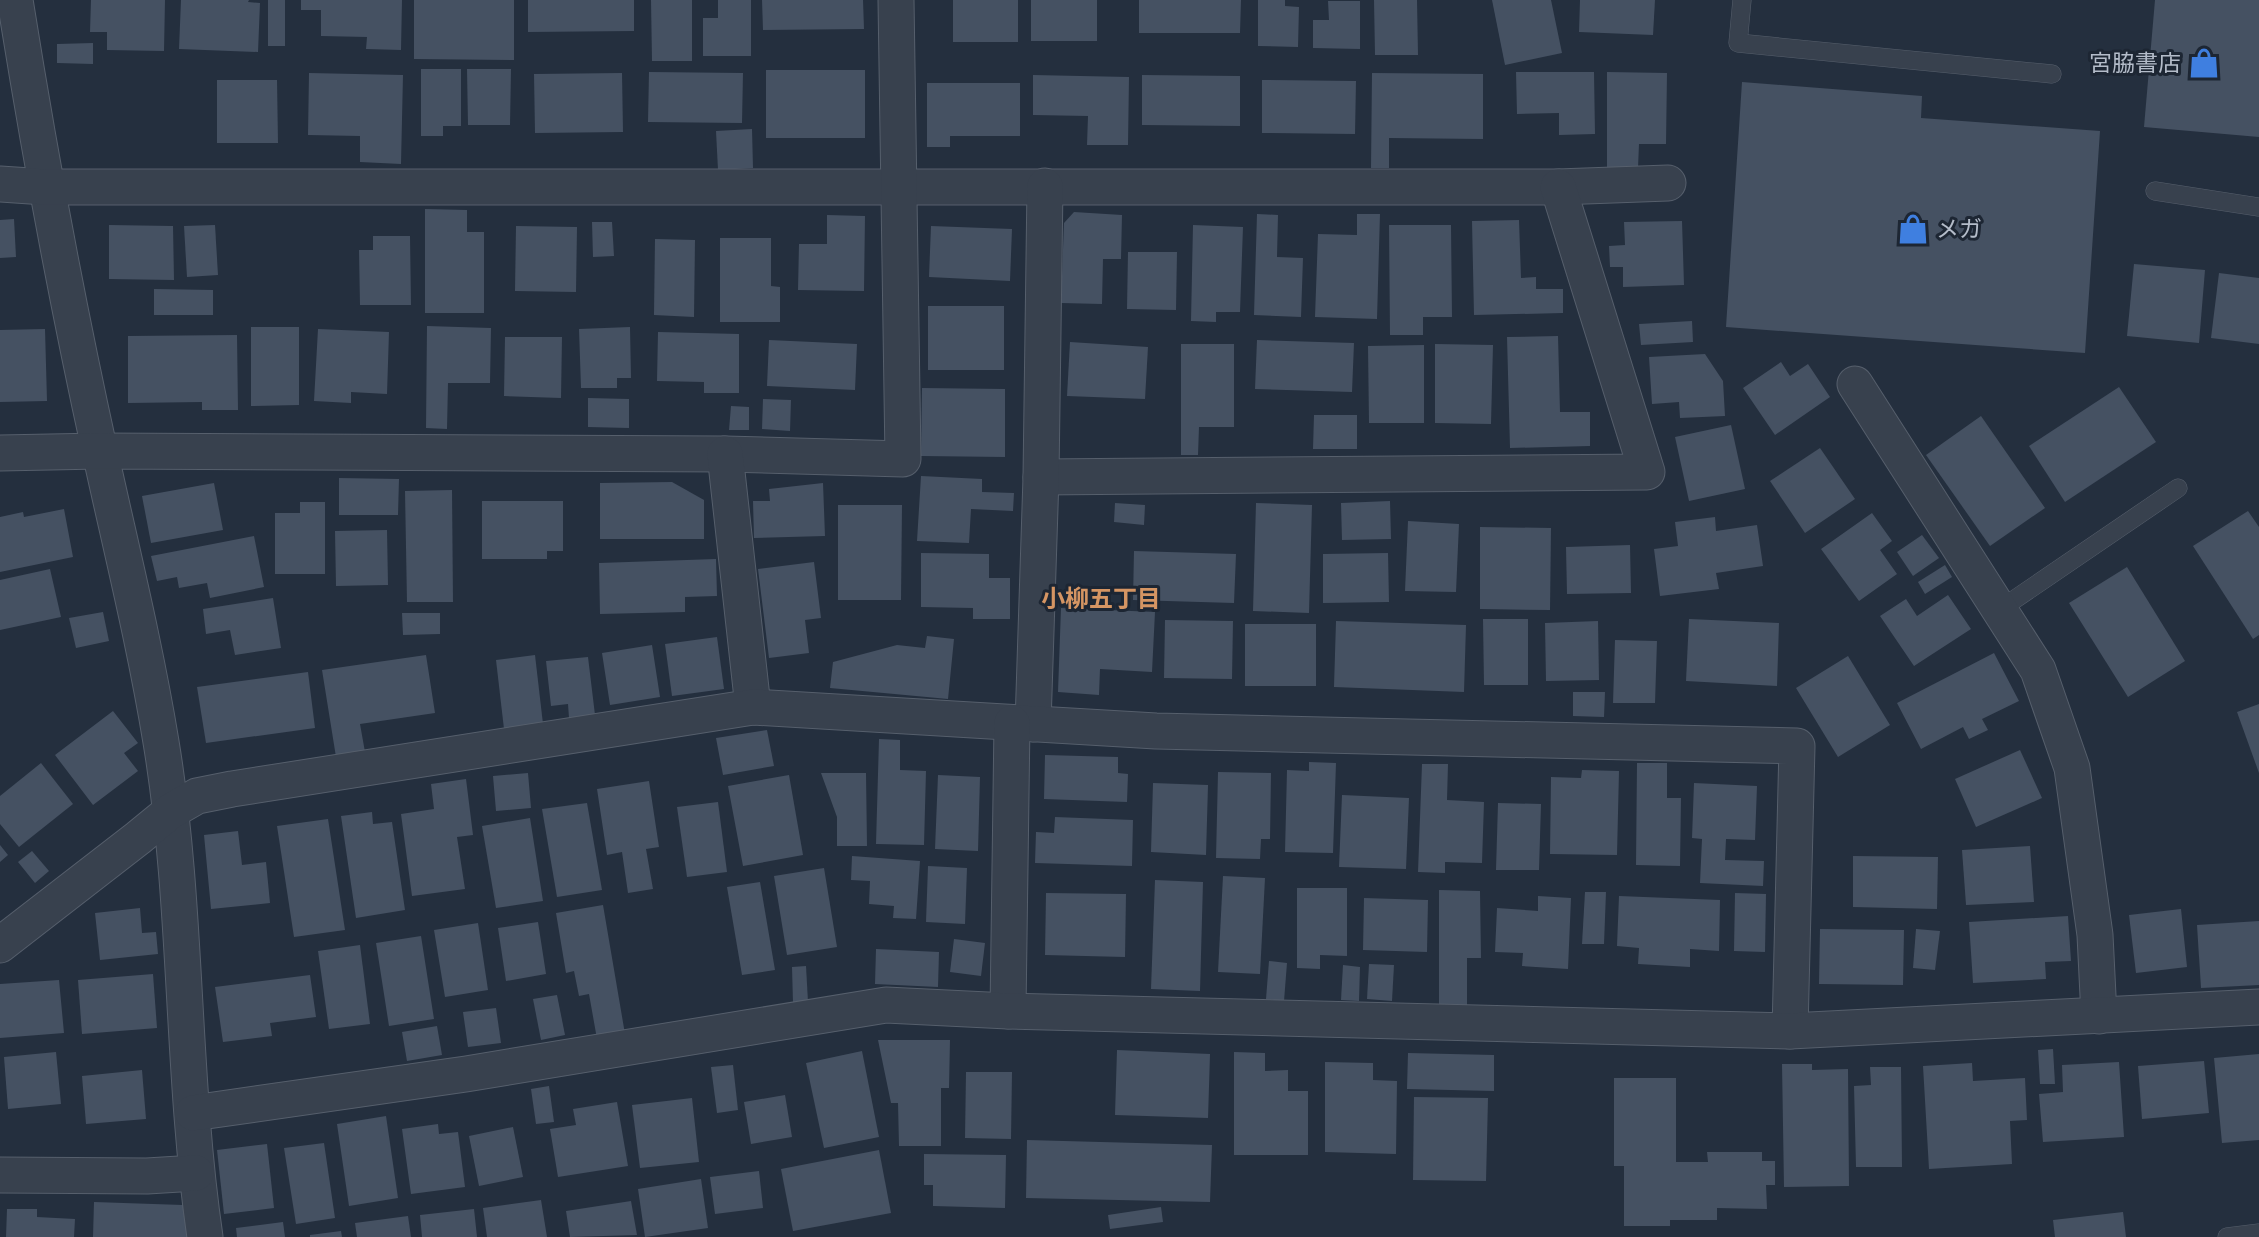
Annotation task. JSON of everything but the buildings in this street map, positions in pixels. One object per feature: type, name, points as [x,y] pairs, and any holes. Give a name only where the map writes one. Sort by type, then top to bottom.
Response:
[{"type":"street","points":[[15,0],[45,187],[134,599],[161,742],[171,811],[181,925],[196,1173],[205,1237]]},
{"type":"street","points":[[0,453],[100,450],[725,454],[903,459],[897,0]]},
{"type":"street","points":[[0,184],[45,187],[1558,187],[1668,183]]},
{"type":"street","points":[[1008,1011],[1022,723],[1041,477],[1045,186]]},
{"type":"street","points":[[1041,477],[1647,472],[1558,187]]},
{"type":"street","points":[[1855,384],[2038,670],[2072,768],[2095,935],[2099,1016]]},
{"type":"street","points":[[725,454],[753,707]]},
{"type":"street","points":[[0,945],[171,811],[197,796],[753,707],[1156,731],[1797,746],[1790,1031]]},
{"type":"street","points":[[193,1113],[466,1074],[886,1005],[1008,1011],[1790,1031],[2259,1007]]},
{"type":"street","points":[[0,1175],[148,1176],[196,1173]]},
{"type":"lane","points":[[1742,0],[1738,43],[2052,74]]},
{"type":"lane","points":[[2155,191],[2259,207]]},
{"type":"lane","points":[[1999,610],[2178,488]]},
{"type":"lane","points":[[2227,1237],[2259,1233]]},
{"type":"place","name":"宮脇書店","points":[[2204,63]]},
{"type":"place","name":"メガ","points":[[1913,229]]},
{"type":"district","name":"小柳五丁目","points":[[1101,599]]}]
